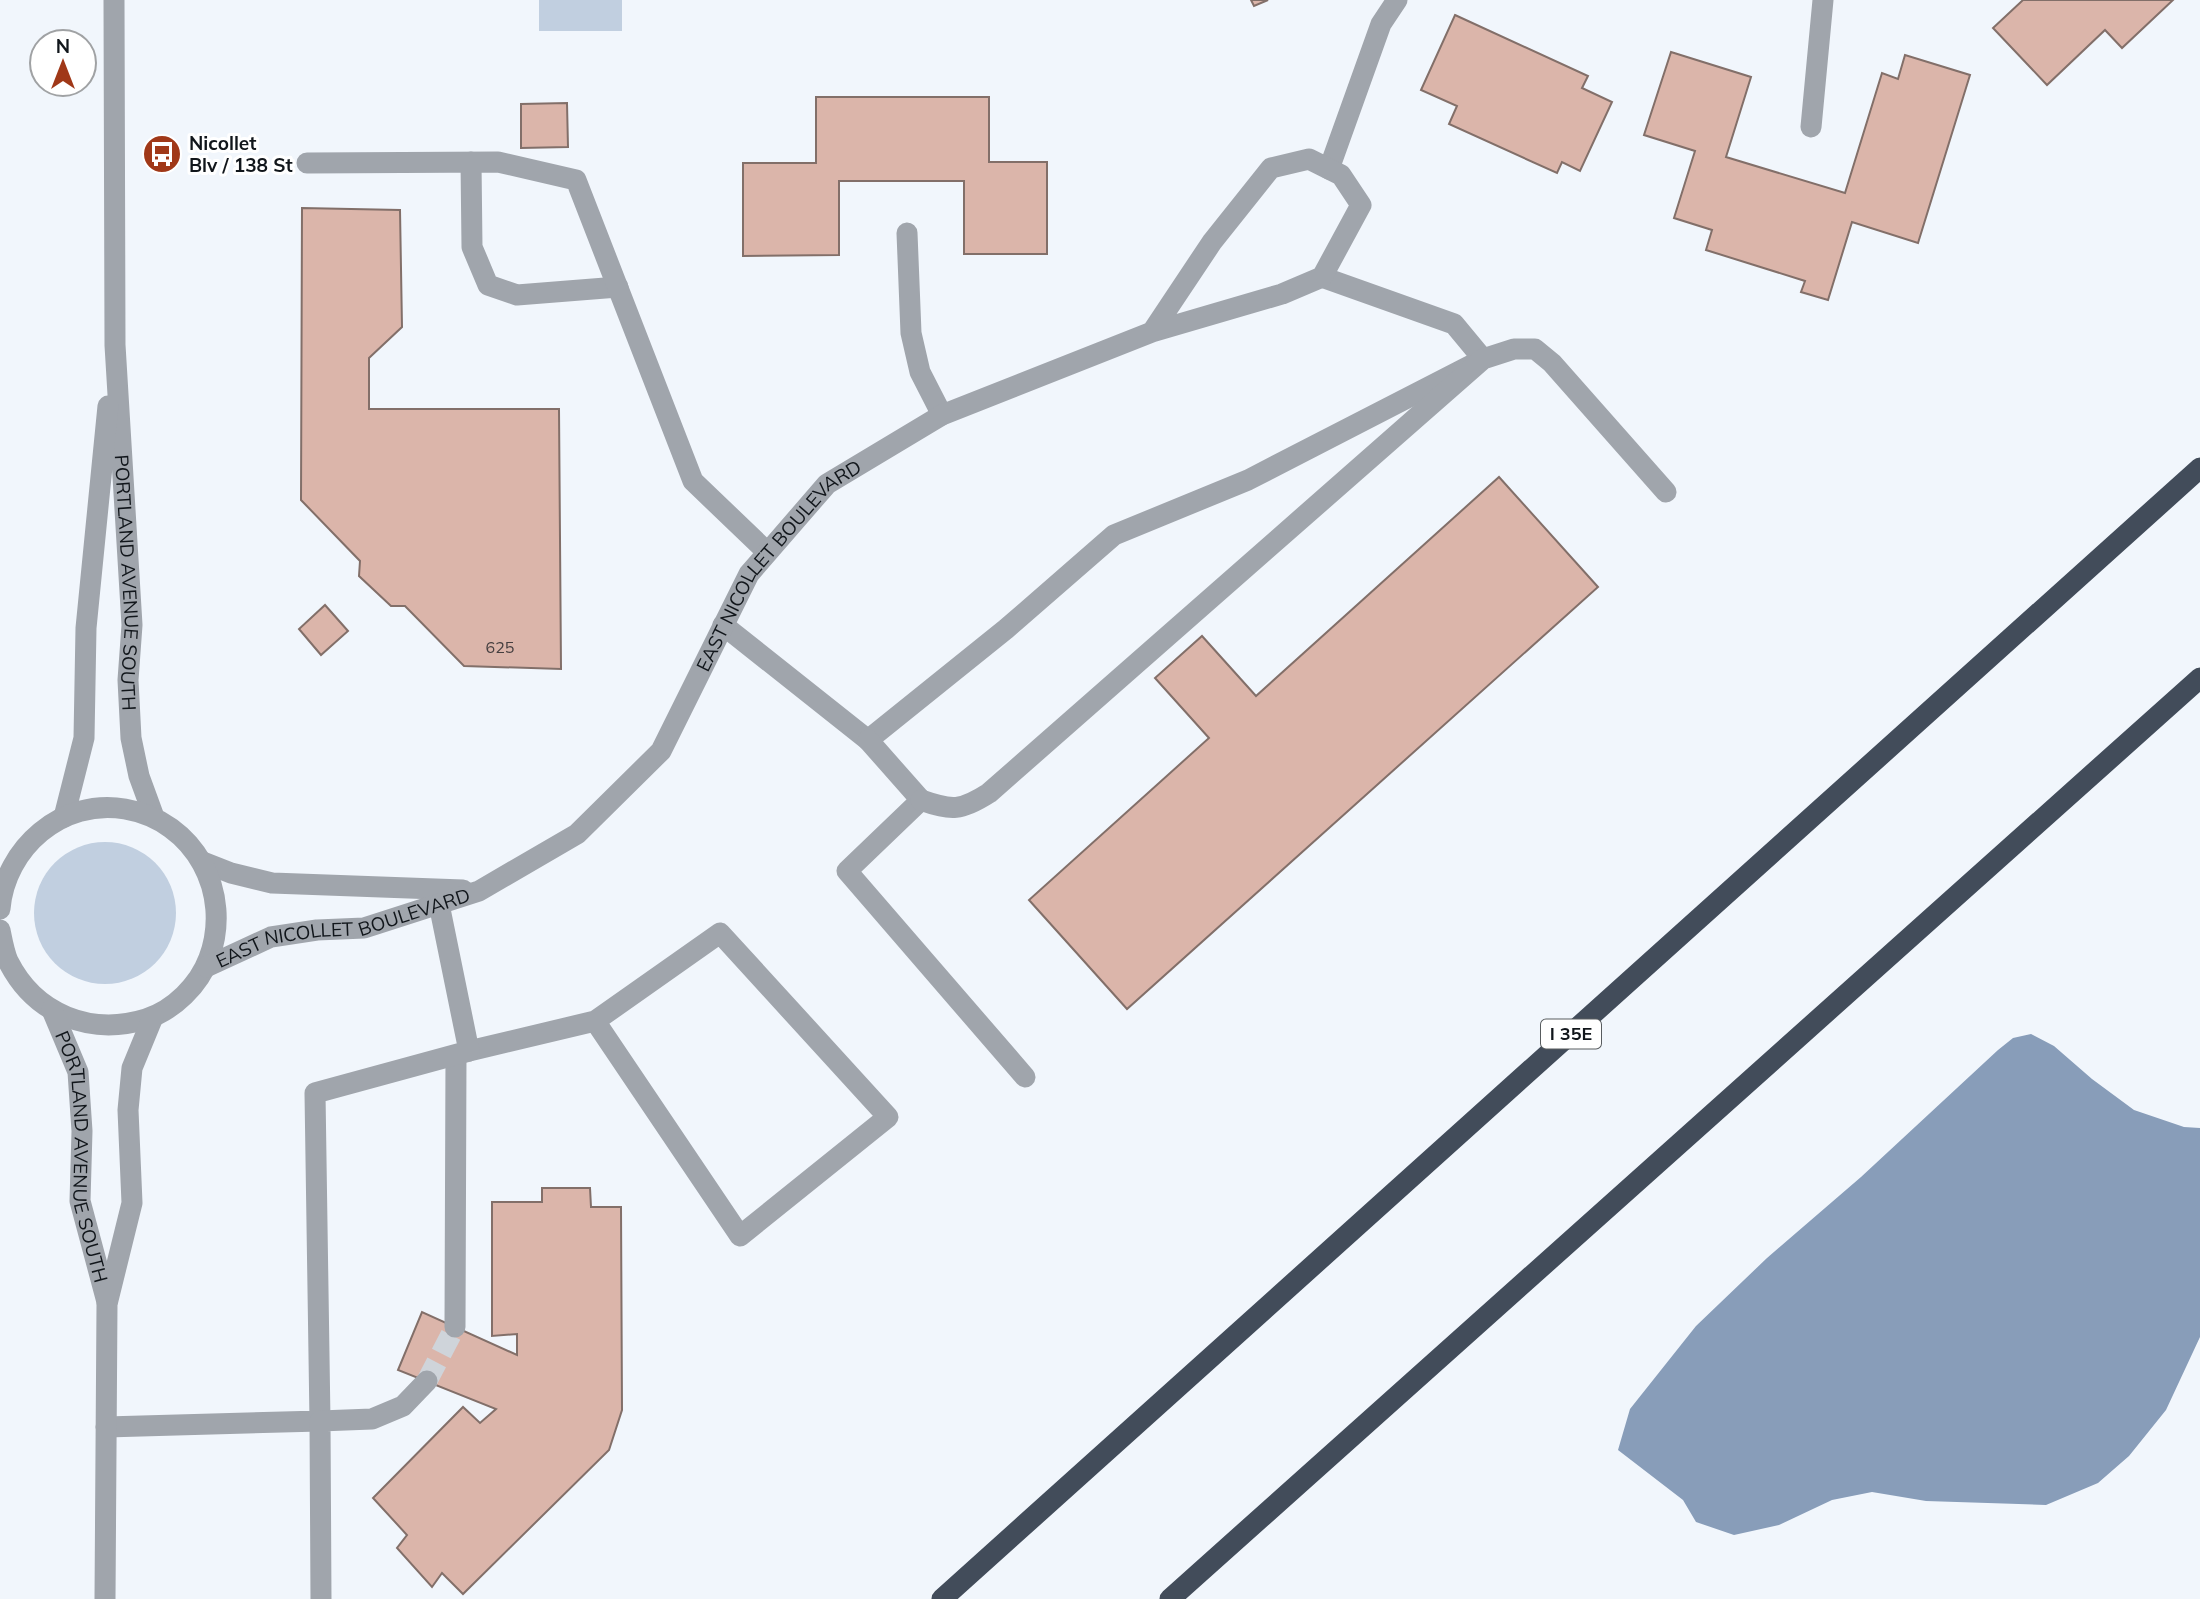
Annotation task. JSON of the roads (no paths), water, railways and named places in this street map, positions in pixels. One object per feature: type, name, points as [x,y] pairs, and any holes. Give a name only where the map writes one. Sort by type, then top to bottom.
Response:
[{"type":"highway","name":"I 35E","points":[[942,1599],[2200,468]]},
{"type":"highway","points":[[1170,1599],[2200,678]]},
{"type":"street","name":"PORTLAND AVENUE SOUTH","points":[[114,0],[115,345],[132,625],[128,680],[131,738],[139,776],[154,817]]},
{"type":"street","points":[[1329,169],[1381,24],[1397,0]]},
{"type":"street","points":[[1811,127],[1823,0]]},
{"type":"street","points":[[1152,332],[1212,242],[1271,168],[1308,159],[1342,175],[1361,205],[1322,277],[1454,324],[1483,359]]},
{"type":"street","points":[[471,162],[472,247],[488,285],[517,295],[618,287]]},
{"type":"street","points":[[307,163],[498,162],[576,180],[693,481],[767,552]]},
{"type":"street","points":[[907,233],[911,333],[920,372],[942,415]]},
{"type":"street","name":"EAST NICOLLET BOULEVARD","points":[[206,967],[271,937],[317,930],[364,929],[479,891],[577,834],[661,751],[749,573],[827,484],[942,415],[1152,332],[1282,294],[1322,277]]},
{"type":"street","name":"PORTLAND AVENUE SOUTH","points":[[64,817],[84,738],[86,628],[115,345]]},
{"type":"street","points":[[867,740],[1006,629],[1114,535],[1248,480],[1483,359],[1514,349],[1535,349],[1552,363],[1666,492]]},
{"type":"street","points":[[723,625],[867,740],[920,800],[946,809],[971,804],[989,793],[1483,359]]},
{"type":"street","points":[[920,800],[847,871],[1025,1077]]},
{"type":"street","points":[[0,909],[8,861],[37,833],[64,817],[94,808],[124,808],[154,817],[174,828],[190,844],[204,862],[214,888],[218,915],[215,942],[206,967],[192,987],[174,1004],[153,1017],[128,1024],[102,1026],[76,1021],[52,1010],[25,988],[4,958],[0,930]]},
{"type":"street","name":"EAST NICOLLET BOULEVARD","points":[[204,862],[231,873],[272,883],[479,891]]},
{"type":"street","points":[[439,904],[462,1053],[455,1327]]},
{"type":"street","points":[[321,1599],[315,1093],[462,1053],[595,1021],[720,933],[888,1117],[740,1236],[595,1021]]},
{"type":"street","name":"PORTLAND AVENUE SOUTH","points":[[52,1010],[78,1072],[82,1131],[80,1201],[107,1304]]},
{"type":"street","name":"PORTLAND AVENUE SOUTH","points":[[105,1599],[107,1304],[132,1203],[128,1110],[132,1068],[153,1017]]},
{"type":"street","points":[[106,1427],[372,1419],[403,1406],[428,1381]]},
{"type":"water","points":[[2031,1034],[2054,1046],[2134,1110],[2184,1127],[2200,1128],[2200,1337],[2166,1410],[2129,1456],[2098,1483],[2046,1505],[1926,1501],[1872,1492],[1832,1500],[1779,1525],[1734,1535],[1696,1522],[1683,1500],[1618,1450],[1630,1409],[1696,1326],[1767,1258],[1861,1177],[1998,1050],[2013,1038]]},
{"type":"tunnel","points":[[427,1381],[455,1327]]},
{"type":"place","name":"Nicollet Blv / 138 St","points":[[162,154]]}]
